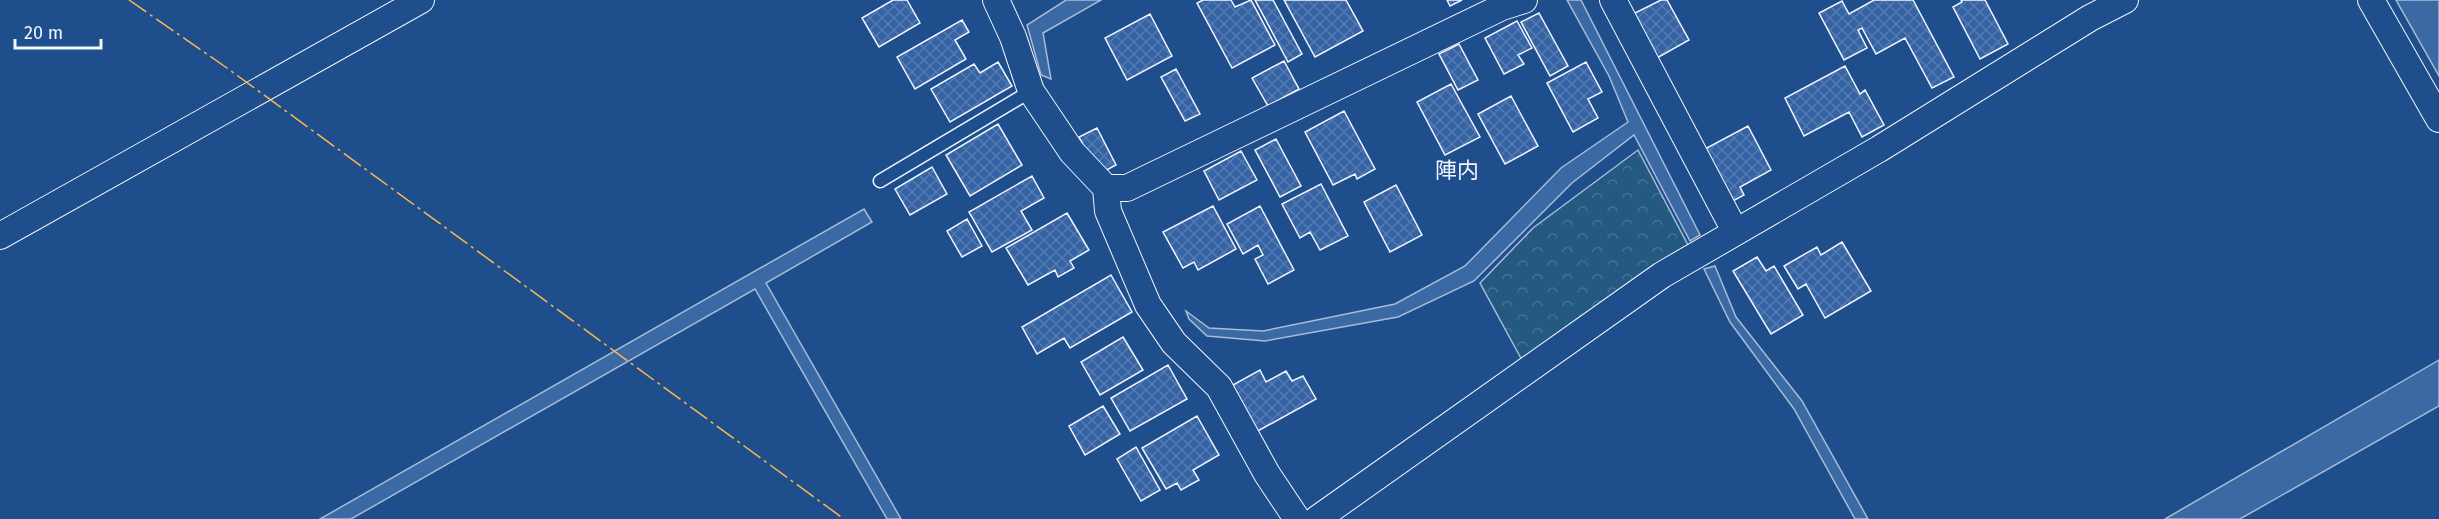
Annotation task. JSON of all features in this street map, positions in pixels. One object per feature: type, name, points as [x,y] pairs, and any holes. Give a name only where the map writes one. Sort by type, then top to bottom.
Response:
[{"type":"street","points":[[0,236],[421,0]]},
{"type":"street","points":[[996,0],[1013,37],[1031,91],[1072,152],[1106,188],[1108,211],[1148,305],[1174,343],[1219,387],[1267,474],[1298,519]]},
{"type":"street","points":[[1106,188],[1127,188],[1502,7],[1524,0]]},
{"type":"street","points":[[1613,0],[1735,231]]},
{"type":"street","points":[[1322,518],[1662,274],[1879,149],[2085,9],[2125,0]]},
{"type":"street","points":[[2371,0],[2439,119]]},
{"type":"lane","points":[[880,181],[1031,91]]},
{"type":"green space","points":[[1638,150],[1689,247],[1523,362],[1480,283],[1533,228]]},
{"type":"shaded area","points":[[1066,0],[1101,0],[1043,33],[1051,79],[1041,75],[1027,25]]},
{"type":"shaded area","points":[[1567,0],[1581,0],[1700,235],[1690,241],[1634,135],[1572,183],[1474,281],[1398,317],[1265,341],[1207,336],[1189,319],[1186,311],[1209,328],[1263,331],[1395,304],[1465,266],[1561,168],[1628,122],[1609,76]]},
{"type":"shaded area","points":[[2396,0],[2439,0],[2439,76]]},
{"type":"shaded area","points":[[864,209],[872,222],[766,283],[901,519],[887,519],[755,289],[351,519],[320,519]]},
{"type":"shaded area","points":[[1715,266],[1736,317],[1802,401],[1868,519],[1855,519],[1794,409],[1730,322],[1704,269]]},
{"type":"shaded area","points":[[2439,360],[2439,406],[2240,519],[2165,519]]},
{"type":"building","points":[[893,0],[907,0],[920,23],[879,47],[862,18]]},
{"type":"building","points":[[1203,0],[1231,0],[1235,7],[1251,0],[1275,45],[1232,68],[1197,3]]},
{"type":"building","points":[[1255,0],[1273,0],[1302,54],[1288,62]]},
{"type":"building","points":[[1284,0],[1346,0],[1363,31],[1315,57]]},
{"type":"building","points":[[1447,0],[1462,0],[1450,6]]},
{"type":"building","points":[[1661,0],[1667,0],[1689,40],[1657,58],[1633,14]]},
{"type":"building","points":[[1874,0],[1913,0],[1954,77],[1932,88],[1905,38],[1876,54],[1862,28],[1858,30],[1867,48],[1844,60],[1819,13],[1842,1],[1849,14]]},
{"type":"building","points":[[1961,0],[1985,0],[2008,44],[1980,59],[1953,7],[1962,2]]},
{"type":"building","points":[[1539,13],[1568,66],[1550,76],[1521,22]]},
{"type":"building","points":[[1150,14],[1172,56],[1127,80],[1105,38]]},
{"type":"building","points":[[962,20],[969,32],[955,40],[966,59],[915,89],[897,57]]},
{"type":"building","points":[[1517,21],[1532,48],[1518,55],[1524,64],[1504,74],[1485,38]]},
{"type":"building","points":[[1459,44],[1478,80],[1458,90],[1439,54]]},
{"type":"building","points":[[1284,61],[1299,89],[1268,106],[1252,78]]},
{"type":"building","points":[[998,62],[1012,86],[950,122],[931,89],[974,64],[980,73]]},
{"type":"building","points":[[1586,62],[1602,92],[1588,99],[1598,118],[1573,132],[1547,83]]},
{"type":"building","points":[[1845,66],[1860,94],[1865,90],[1884,125],[1862,137],[1849,112],[1804,136],[1785,98]]},
{"type":"building","points":[[1176,69],[1200,114],[1185,121],[1161,77]]},
{"type":"building","points":[[1451,84],[1480,137],[1445,155],[1417,102]]},
{"type":"building","points":[[1511,96],[1538,146],[1505,164],[1478,114]]},
{"type":"building","points":[[1344,111],[1375,169],[1357,179],[1355,174],[1333,185],[1305,132]]},
{"type":"building","points":[[998,124],[1022,165],[970,196],[946,155]]},
{"type":"building","points":[[1748,126],[1771,170],[1740,187],[1744,195],[1731,202],[1703,150]]},
{"type":"building","points":[[1097,128],[1116,165],[1099,174],[1079,137]]},
{"type":"building","points":[[1276,139],[1301,186],[1280,197],[1255,150]]},
{"type":"building","points":[[1241,151],[1257,180],[1219,200],[1204,171]]},
{"type":"building","points":[[932,167],[947,194],[910,215],[895,189]]},
{"type":"building","points":[[1032,176],[1044,198],[1021,211],[1032,230],[992,252],[969,212]]},
{"type":"building","points":[[1321,184],[1348,236],[1320,250],[1310,232],[1300,238],[1282,204]]},
{"type":"building","points":[[1396,185],[1422,235],[1390,252],[1364,202]]},
{"type":"building","points":[[1213,206],[1236,249],[1198,270],[1194,262],[1183,268],[1163,232]]},
{"type":"building","points":[[1260,206],[1294,270],[1268,284],[1255,259],[1263,255],[1258,245],[1243,254],[1227,224]]},
{"type":"building","points":[[1067,213],[1089,250],[1070,261],[1074,268],[1058,277],[1055,270],[1028,285],[1006,248]]},
{"type":"building","points":[[967,219],[982,246],[962,257],[947,231]]},
{"type":"building","points":[[1842,242],[1871,291],[1825,318],[1806,284],[1798,289],[1784,266],[1817,247],[1821,255]]},
{"type":"building","points":[[1757,257],[1766,271],[1774,266],[1803,315],[1771,334],[1733,271]]},
{"type":"building","points":[[1111,275],[1132,312],[1070,348],[1064,338],[1037,354],[1022,327]]},
{"type":"building","points":[[1123,337],[1143,370],[1100,395],[1081,362]]},
{"type":"building","points":[[1168,365],[1187,399],[1130,431],[1111,398]]},
{"type":"building","points":[[1260,370],[1266,382],[1286,371],[1292,381],[1303,376],[1316,399],[1256,432],[1231,386]]},
{"type":"building","points":[[1103,406],[1120,434],[1085,455],[1069,426]]},
{"type":"building","points":[[1197,416],[1219,455],[1193,470],[1199,480],[1181,490],[1177,483],[1166,489],[1142,448]]},
{"type":"building","points":[[1136,447],[1160,490],[1141,501],[1117,459]]},
{"type":"power","points":[[129,0],[227,68],[844,519]]},
{"type":"district","name":"陣内","points":[[1457,170]]}]
